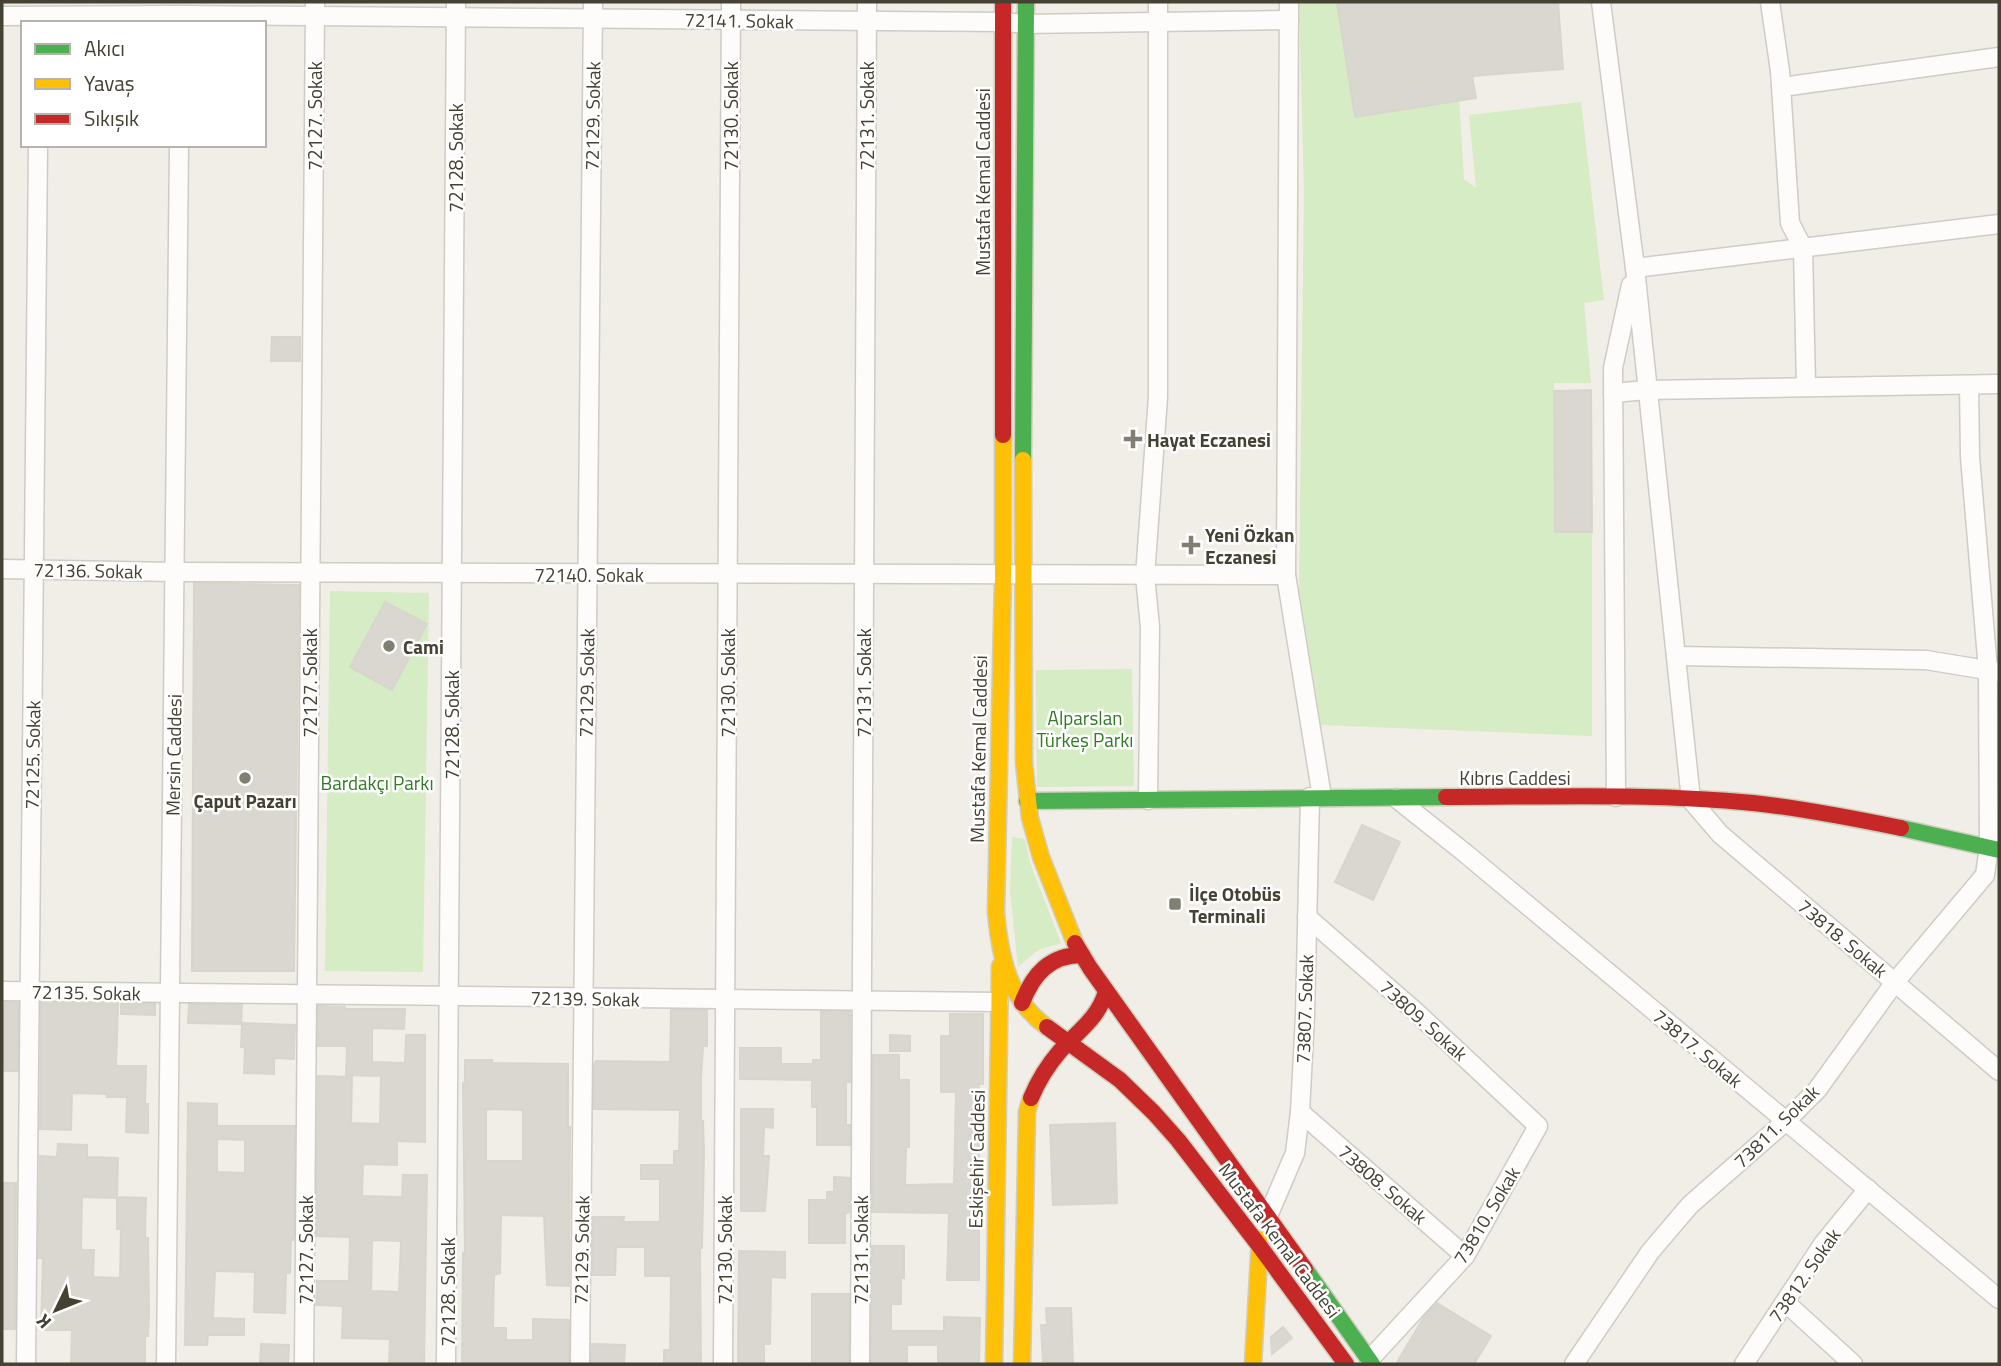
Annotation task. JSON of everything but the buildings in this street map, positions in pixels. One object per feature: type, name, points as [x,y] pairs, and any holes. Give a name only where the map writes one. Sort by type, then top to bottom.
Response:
[{"type":"main road","name":"Mustafa Kemal Caddesi","points":[[1003,2],[1003,575],[996,912],[1000,954],[1012,985],[1023,1003],[1042,1024],[1120,1080],[1178,1140],[1346,1364]]},
{"type":"main road","name":"Mustafa Kemal Caddesi","points":[[1026,2],[1022,575],[1024,764],[1027,801],[1041,857],[1070,935],[1082,955],[1371,1362]]},
{"type":"main road","name":"Kıbrıs Caddesi","points":[[1027,801],[1316,797],[1616,797],[1691,800],[1751,803],[1807,810],[1994,849]]},
{"type":"main road","name":"Eskişehir Caddesi","points":[[994,1364],[1000,954]]},
{"type":"main road","points":[[1023,1003],[1030,982],[1046,965],[1056,958],[1071,954],[1082,955]]},
{"type":"main road","points":[[1022,1364],[1027,1112],[1039,1080],[1068,1043],[1094,1020],[1101,1010],[1106,991]]},
{"type":"main road","points":[[1253,1364],[1258,1244],[1268,1216]]},
{"type":"street","name":"72131. Sokak","points":[[860,1364],[867,2]]},
{"type":"street","points":[[1148,800],[1150,627],[1145,576],[1158,397],[1158,2]]},
{"type":"street","name":"73807. Sokak","points":[[1268,1216],[1295,1153],[1300,1112],[1307,917],[1316,797],[1286,575],[1289,2]]},
{"type":"street","points":[[1601,2],[1635,268],[1691,800]]},
{"type":"street","points":[[1770,2],[1782,87],[1790,223],[1803,247],[1806,387]]},
{"type":"street","name":"72127. Sokak","points":[[304,1364],[315,9]]},
{"type":"street","name":"72141. Sokak","points":[[2,16],[39,13],[456,9],[731,11],[867,21],[1026,24],[1289,20]]},
{"type":"street","name":"72128. Sokak","points":[[446,1364],[456,9]]},
{"type":"street","name":"72129. Sokak","points":[[580,1364],[593,10]]},
{"type":"street","name":"72130. Sokak","points":[[723,1364],[731,11]]},
{"type":"street","points":[[1782,87],[1999,57]]},
{"type":"street","name":"72125. Sokak","points":[[26,1364],[38,147]]},
{"type":"street","name":"Mersin Caddesi","points":[[166,1364],[179,147]]},
{"type":"street","points":[[1635,268],[1999,224]]},
{"type":"street","points":[[1616,797],[1613,368],[1635,268]]},
{"type":"street","points":[[1613,394],[1647,390],[1999,384]]},
{"type":"street","name":"73811. Sokak","points":[[1574,1364],[1650,1252],[1690,1205],[1786,1121],[1817,1090],[1895,982],[1985,875],[1994,849],[1994,671],[1970,457],[1969,385]]},
{"type":"street","name":"72136. Sokak","points":[[2,569],[175,572]]},
{"type":"street","name":"72140. Sokak","points":[[175,572],[1286,575]]},
{"type":"street","points":[[1677,656],[1926,660],[1994,671]]},
{"type":"street","name":"73817. Sokak","points":[[1396,798],[1999,1299]]},
{"type":"street","name":"73818. Sokak","points":[[1691,800],[1720,834],[1999,1071]]},
{"type":"street","name":"73809. Sokak","points":[[1307,917],[1416,1012],[1538,1126]]},
{"type":"street","name":"72135. Sokak","points":[[2,991],[170,994]]},
{"type":"street","name":"72139. Sokak","points":[[170,994],[999,1002]]},
{"type":"street","name":"73808. Sokak","points":[[1300,1112],[1465,1256]]},
{"type":"street","name":"73810. Sokak","points":[[1371,1362],[1465,1256],[1538,1126]]},
{"type":"street","name":"73812. Sokak","points":[[1744,1364],[1823,1244],[1868,1189]]},
{"type":"street","points":[[1785,1302],[1853,1364]]},
{"type":"street","points":[[1240,1364],[1254,1336]]},
{"type":"green space","points":[[1299,2],[1453,2],[1464,179],[1476,188],[1469,115],[1581,102],[1604,300],[1584,303],[1591,383],[1554,383],[1555,531],[1592,532],[1592,736],[1321,725],[1299,589],[1304,192]]},
{"type":"green space","name":"Bardakçı Parkı","points":[[330,591],[429,593],[423,972],[325,971]]},
{"type":"green space","name":"Alparslan Türkeş Parkı","points":[[1132,669],[1134,786],[1037,787],[1036,670]]},
{"type":"green space","points":[[1012,837],[1025,839],[1030,863],[1061,943],[1038,950],[1018,967],[1010,891]]},
{"type":"traffic: fast","points":[[1023,460],[1026,2]]},
{"type":"traffic: fast","points":[[1027,801],[1446,797]]},
{"type":"traffic: fast","points":[[1901,828],[1999,850]]},
{"type":"traffic: fast","points":[[1305,1269],[1372,1364]]},
{"type":"traffic: slow","points":[[1003,435],[996,912],[1000,945],[1008,976],[1023,1003],[1047,1027]]},
{"type":"traffic: slow","points":[[1023,460],[1024,763],[1030,818],[1041,857],[1075,943]]},
{"type":"traffic: slow","points":[[994,1364],[1000,966]]},
{"type":"traffic: slow","points":[[1022,1364],[1027,1112],[1031,1098]]},
{"type":"traffic: slow","points":[[1253,1364],[1260,1239]]},
{"type":"traffic: jam","points":[[1003,2],[1003,435]]},
{"type":"traffic: jam","points":[[1446,797],[1599,796],[1715,800],[1790,808],[1901,828]]},
{"type":"traffic: jam","points":[[1075,943],[1090,968],[1305,1269]]},
{"type":"traffic: jam","points":[[1022,1003],[1037,975],[1044,968],[1061,958],[1082,955]]},
{"type":"traffic: jam","points":[[1031,1098],[1056,1056],[1093,1017],[1106,991]]},
{"type":"traffic: jam","points":[[1047,1027],[1120,1080],[1178,1140],[1346,1364]]},
{"type":"place","name":"Hayat Eczanesi","points":[[1133,439]]},
{"type":"place","name":"Yeni Özkan Eczanesi","points":[[1191,545]]},
{"type":"place","name":"Cami","points":[[389,646]]},
{"type":"place","name":"Çaput Pazarı","points":[[245,778]]},
{"type":"place","name":"İlçe Otobüs Terminali","points":[[1175,904]]}]
